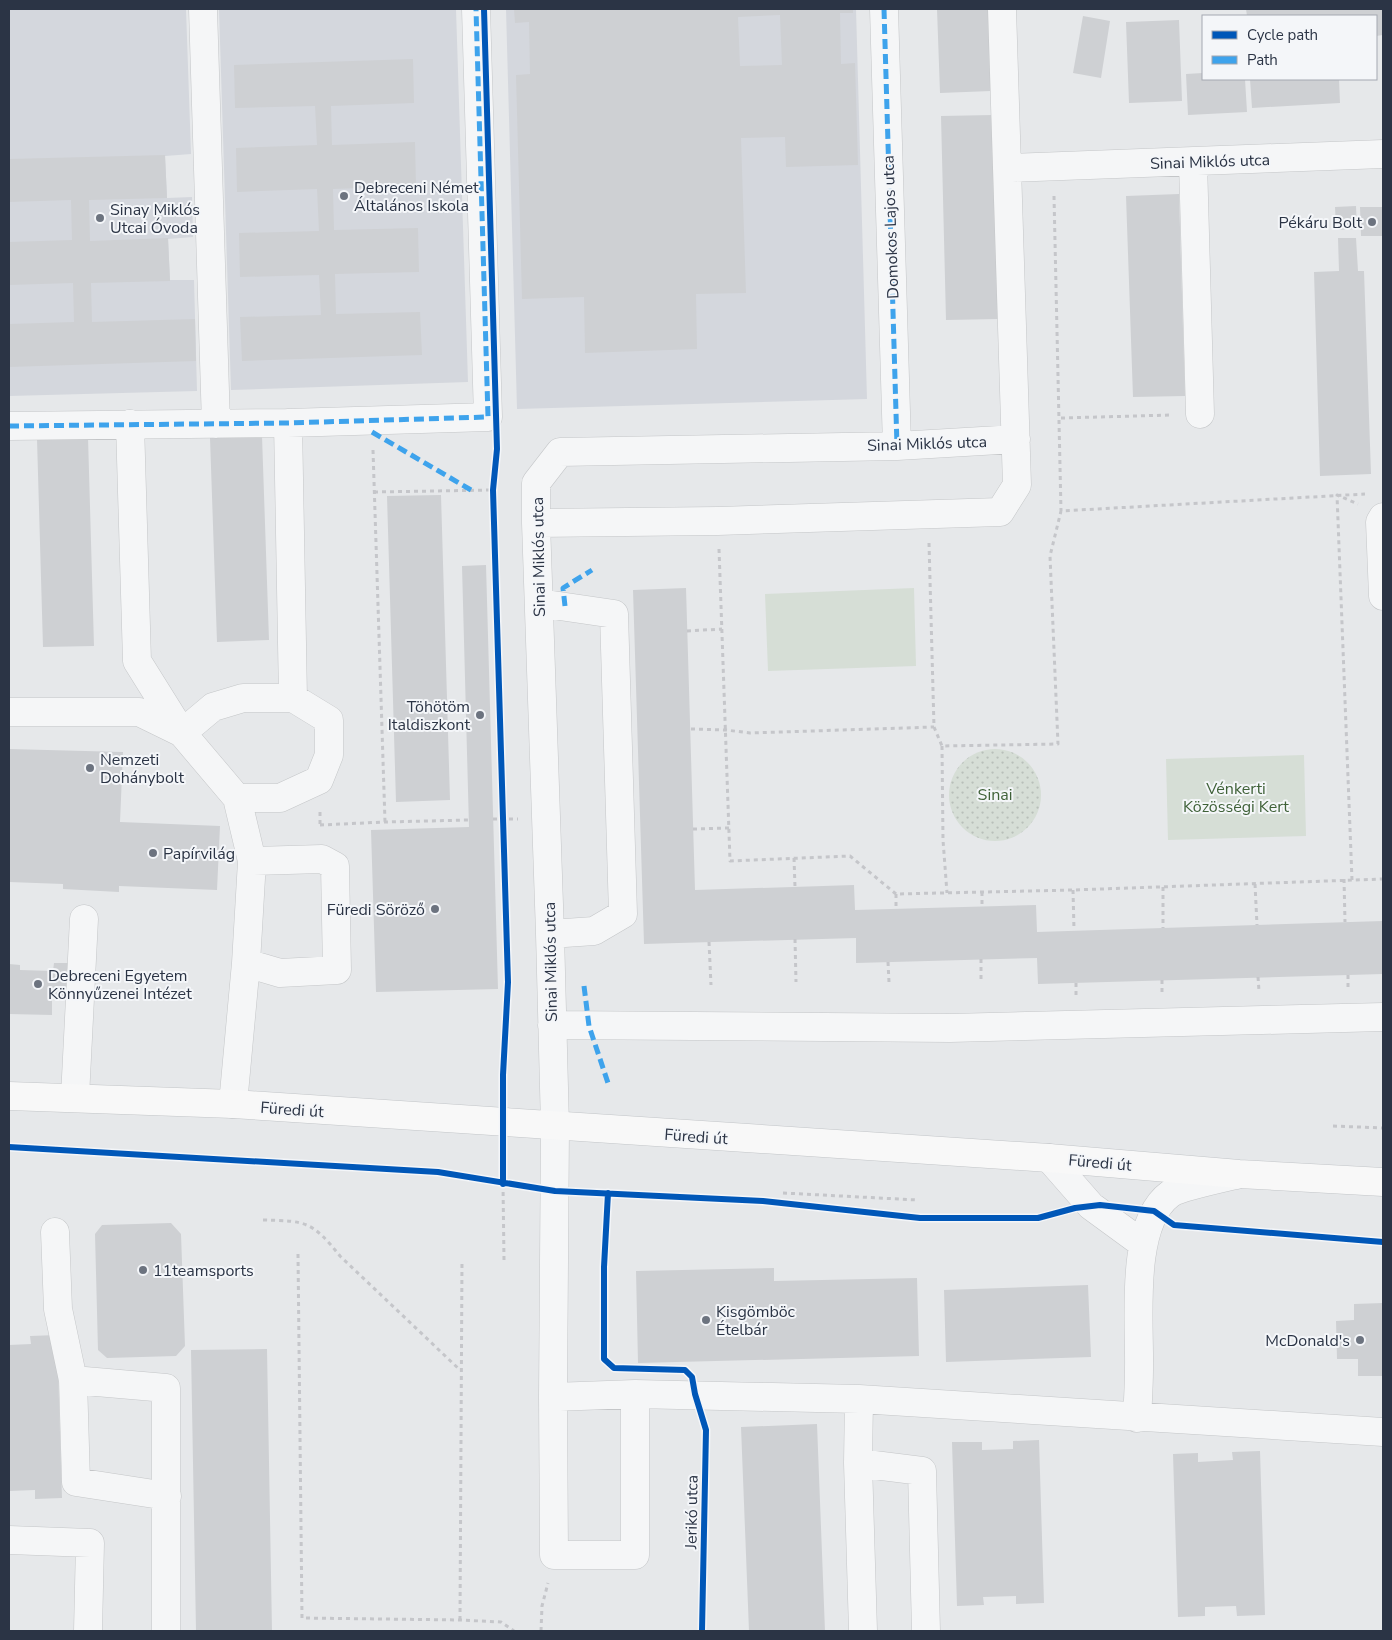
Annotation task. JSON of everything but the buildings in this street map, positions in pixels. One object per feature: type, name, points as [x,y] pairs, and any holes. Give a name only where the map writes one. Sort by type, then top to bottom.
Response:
[{"type":"main road","name":"Füredi út","points":[[9,1096],[233,1104],[1049,1158],[1239,1174],[1383,1182]]},
{"type":"street","points":[[202,9],[216,424]]},
{"type":"street","points":[[9,426],[288,423],[488,418],[476,9]]},
{"type":"street","name":"Domokos Lajos utca","points":[[884,9],[897,446]]},
{"type":"street","points":[[536,523],[718,521],[1000,512],[1017,485],[1002,9]]},
{"type":"street","name":"Sinai Miklós utca","points":[[1007,168],[1383,154]]},
{"type":"street","points":[[1193,162],[1200,414]]},
{"type":"street","points":[[288,423],[293,698]]},
{"type":"street","points":[[130,424],[137,661],[182,733],[237,798],[252,861],[246,963],[233,1104]]},
{"type":"street","name":"Sinai Miklós utca","points":[[635,1394],[635,1555],[554,1555],[555,1126],[536,483],[560,452],[897,446],[1016,439]]},
{"type":"street","points":[[1374,512],[1380,522],[1383,596]]},
{"type":"street","points":[[539,604],[614,614],[615,624],[623,914],[594,931],[550,934]]},
{"type":"street","points":[[182,733],[213,707],[243,698],[293,698],[329,720],[329,755],[319,780],[280,798],[237,798]]},
{"type":"street","points":[[9,712],[138,712],[182,733]]},
{"type":"street","points":[[246,963],[280,973],[337,970],[335,866],[322,859],[252,861]]},
{"type":"street","points":[[75,1097],[84,919]]},
{"type":"street","points":[[552,1026],[950,1028],[1383,1017]]},
{"type":"street","points":[[1049,1158],[1091,1206],[1143,1244]]},
{"type":"street","points":[[1137,1418],[1139,1368],[1138,1299],[1143,1244],[1154,1211],[1171,1193],[1239,1174]]},
{"type":"street","points":[[55,1232],[58,1308],[73,1380],[76,1482],[167,1496]]},
{"type":"street","points":[[73,1380],[166,1388],[166,1631]]},
{"type":"street","points":[[553,1397],[635,1394],[859,1399],[1383,1432]]},
{"type":"street","points":[[859,1399],[858,1463],[863,1631]]},
{"type":"street","points":[[858,1463],[922,1471],[926,1631]]},
{"type":"street","points":[[9,1540],[90,1543],[88,1631]]},
{"type":"path","points":[[942,746],[1058,744],[1050,556],[1061,511],[1054,167]]},
{"type":"path","points":[[1060,418],[1156,416]]},
{"type":"path","points":[[373,453],[385,822]]},
{"type":"path","points":[[493,499],[494,482]]},
{"type":"path","points":[[374,492],[493,490]]},
{"type":"path","points":[[1061,511],[1362,494]]},
{"type":"path","points":[[1337,496],[1374,512]]},
{"type":"path","points":[[1337,496],[1352,880]]},
{"type":"path","points":[[718,521],[730,861],[850,856],[896,894],[1383,879]]},
{"type":"path","points":[[930,559],[934,727],[942,746],[943,840],[947,893]]},
{"type":"path","points":[[688,631],[722,629]]},
{"type":"path","points":[[690,729],[750,733],[934,727]]},
{"type":"path","points":[[319,780],[322,859]]},
{"type":"path","points":[[503,809],[503,829]]},
{"type":"path","points":[[320,825],[469,820]]},
{"type":"path","points":[[693,829],[729,828]]},
{"type":"path","points":[[794,858],[795,887]]},
{"type":"path","points":[[1344,879],[1345,922]]},
{"type":"path","points":[[1255,884],[1257,925]]},
{"type":"path","points":[[1163,887],[1163,928]]},
{"type":"path","points":[[1073,890],[1074,930]]},
{"type":"path","points":[[982,892],[982,906]]},
{"type":"path","points":[[896,894],[896,909]]},
{"type":"path","points":[[795,939],[796,982]]},
{"type":"path","points":[[709,942],[711,985]]},
{"type":"path","points":[[980,960],[980,979]]},
{"type":"path","points":[[888,962],[889,982]]},
{"type":"path","points":[[1333,1126],[1383,1128]]},
{"type":"path","points":[[503,1175],[504,1260]]},
{"type":"path","points":[[494,1182],[555,1191]]},
{"type":"path","points":[[783,1193],[918,1200]]},
{"type":"path","points":[[263,1220],[289,1220],[308,1224],[325,1238],[340,1256],[461,1371]]},
{"type":"path","points":[[298,1254],[302,1618],[501,1622],[514,1631]]},
{"type":"path","points":[[460,1620],[462,1260]]},
{"type":"path","points":[[541,1631],[542,1606]]},
{"type":"shaded area","name":"Sinay Miklós Utcai Óvoda","points":[[9,9],[186,9],[191,154],[165,156],[167,198],[192,197],[193,237],[168,239],[170,280],[194,280],[197,391],[9,396]]},
{"type":"shaded area","name":"Debreceni Német Általános Iskola","points":[[219,9],[456,9],[468,382],[231,390]]},
{"type":"shaded area","points":[[506,9],[856,9],[867,399],[517,409]]},
{"type":"green space","points":[[914,588],[916,666],[768,671],[765,594]]},
{"type":"green space","name":"Sinai","points":[[995,749],[1012,753],[1027,763],[1037,778],[1041,795],[1037,812],[1027,827],[1012,837],[995,841],[978,837],[963,827],[953,812],[949,795],[953,778],[963,763],[978,753]]},
{"type":"green space","name":"Vénkerti Közösségi Kert","points":[[1304,755],[1306,836],[1168,840],[1166,759]]},
{"type":"marked path","points":[[9,426],[288,423],[488,417],[476,9]]},
{"type":"marked path","points":[[884,9],[897,446]]},
{"type":"marked path","points":[[372,432],[471,490]]},
{"type":"marked path","points":[[565,606],[563,588],[592,570]]},
{"type":"marked path","points":[[584,986],[589,1026],[608,1083]]},
{"type":"cycle path","points":[[484,9],[497,449],[493,490],[508,982],[503,1075],[503,1184]]},
{"type":"cycle path","points":[[9,1147],[438,1172],[555,1191],[763,1201],[920,1218],[1038,1218],[1075,1208],[1100,1205],[1154,1211],[1174,1225],[1383,1242]]},
{"type":"cycle path","name":"Jerikó utca","points":[[608,1193],[604,1267],[604,1359],[614,1368],[685,1370],[692,1377],[706,1430],[702,1631]]},
{"type":"place","name":"Debreceni Német Általános Iskola","points":[[344,196]]},
{"type":"place","name":"Sinay Miklós Utcai Óvoda","points":[[100,218]]},
{"type":"place","name":"Pékáru Bolt","points":[[1372,222]]},
{"type":"place","name":"Töhötöm Italdiszkont","points":[[480,715]]},
{"type":"place","name":"Nemzeti Dohánybolt","points":[[90,768]]},
{"type":"place","name":"Papírvilág","points":[[153,853]]},
{"type":"place","name":"Füredi Söröző","points":[[435,909]]},
{"type":"place","name":"Debreceni Egyetem Könnyűzenei Intézet","points":[[38,984]]},
{"type":"place","name":"11teamsports","points":[[143,1270]]},
{"type":"place","name":"Kisgömböc Ételbár","points":[[706,1320]]},
{"type":"place","name":"McDonald's","points":[[1360,1340]]}]
